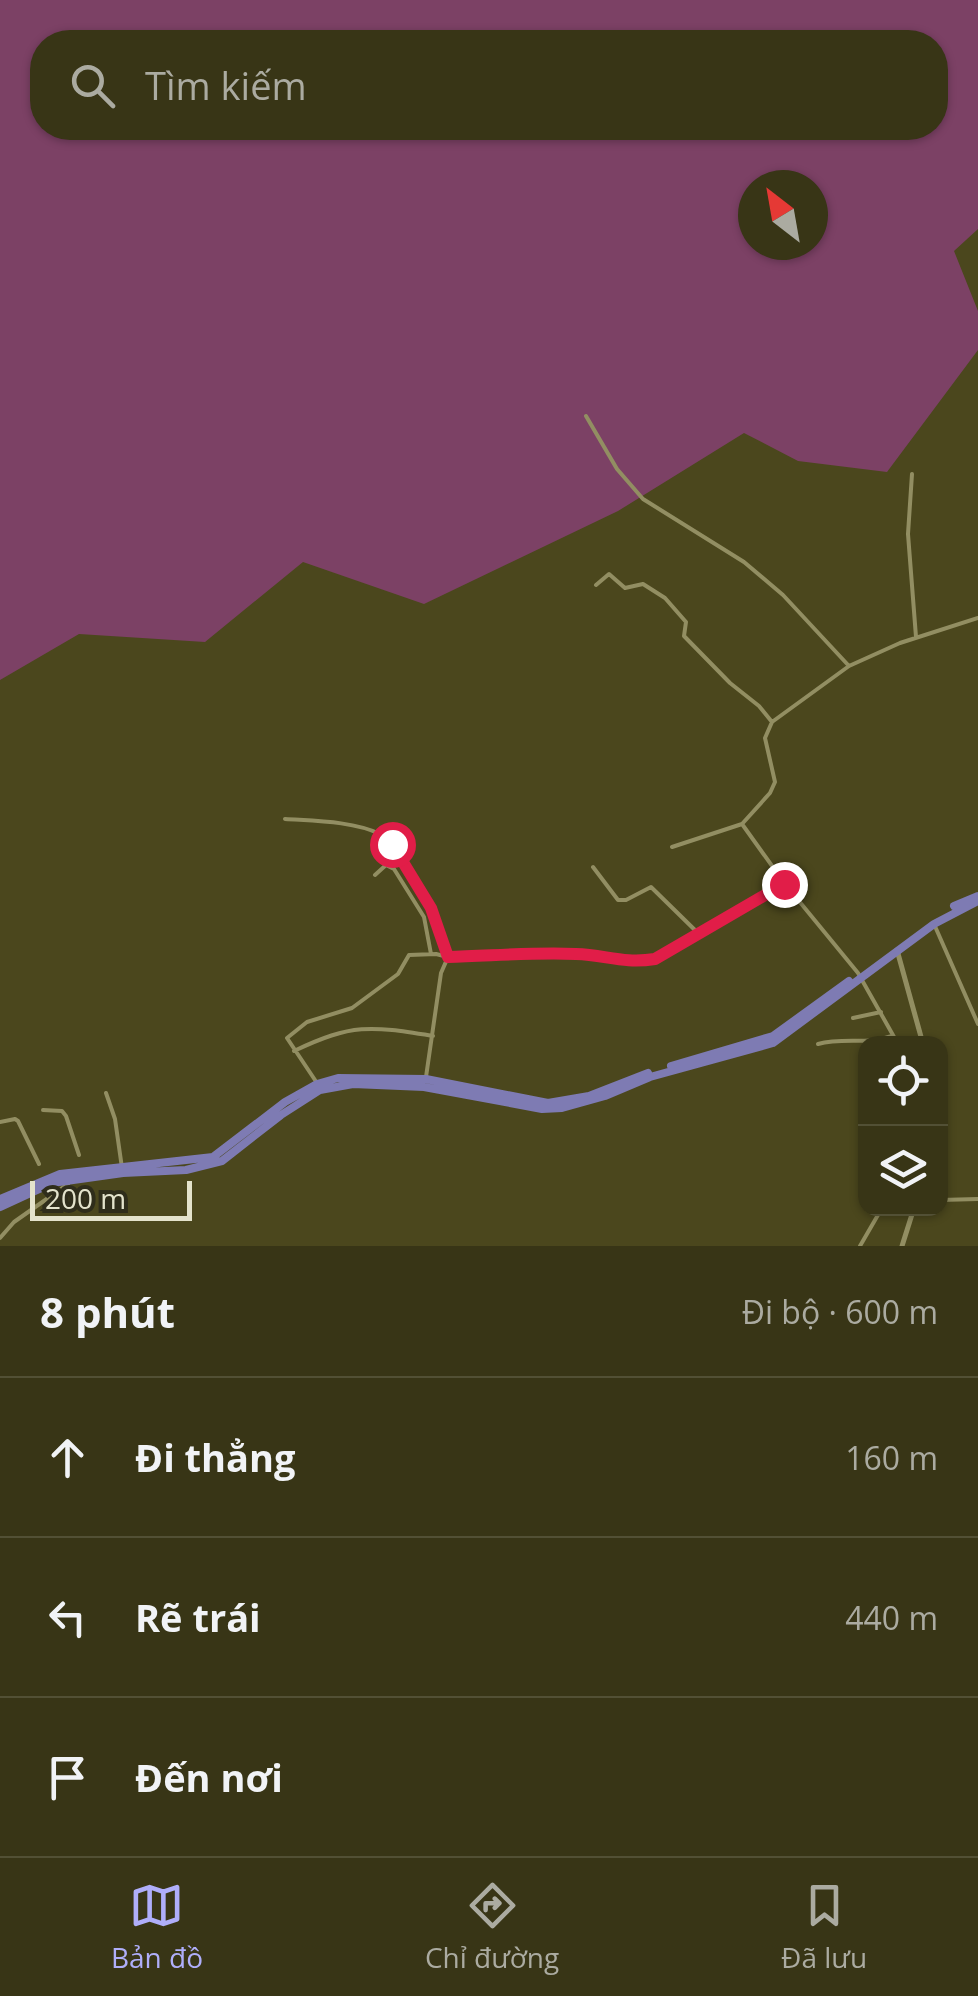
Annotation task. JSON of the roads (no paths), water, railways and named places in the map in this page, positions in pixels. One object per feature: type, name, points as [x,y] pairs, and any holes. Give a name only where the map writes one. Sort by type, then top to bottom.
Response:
[{"type":"highway","points":[[889,953],[978,898]]},
{"type":"highway","points":[[0,1199],[46,1178],[213,1157],[285,1102],[319,1087],[425,1083],[542,1109],[580,1104],[650,1078],[772,1042],[942,913],[978,898]]},
{"type":"highway","points":[[0,1207],[52,1183],[123,1170],[222,1162],[319,1087]]},
{"type":"street","points":[[586,416],[617,469],[643,499],[744,562],[783,595],[850,666]]},
{"type":"street","points":[[912,474],[908,534],[916,637]]},
{"type":"street","points":[[596,585],[608,574],[625,588],[643,584],[665,598],[686,622],[684,636],[772,722]]},
{"type":"street","points":[[672,847],[742,824],[770,793],[775,782],[765,738],[772,722],[850,666],[916,637],[978,618]]},
{"type":"street","points":[[285,819],[382,834],[431,908],[448,957],[441,973],[425,1083]]},
{"type":"street","points":[[742,824],[784,884],[860,976],[893,1036]]},
{"type":"street","points":[[375,875],[386,865],[394,869],[424,917],[430,954]]},
{"type":"street","points":[[593,867],[618,900],[651,887],[699,934]]},
{"type":"street","points":[[319,1087],[287,1038],[307,1022],[352,1008],[398,974],[409,955],[532,952],[580,954],[631,963],[655,959],[784,884]]},
{"type":"street","points":[[934,924],[978,1024]]},
{"type":"street","points":[[889,953],[920,1036]]},
{"type":"street","points":[[853,1018],[881,1012]]},
{"type":"street","points":[[294,1051],[336,1032],[356,1028],[433,1036]]},
{"type":"street","points":[[818,1044],[858,1041]]},
{"type":"street","points":[[106,1093],[115,1119],[123,1170]]},
{"type":"street","points":[[44,1110],[62,1111],[66,1116],[79,1155]]},
{"type":"street","points":[[0,1122],[18,1121],[39,1164]]},
{"type":"street","points":[[0,1238],[14,1222],[56,1190],[81,1178]]},
{"type":"street","points":[[948,1200],[978,1199]]},
{"type":"street","points":[[860,1246],[877,1216]]},
{"type":"street","points":[[902,1246],[911,1216]]}]
